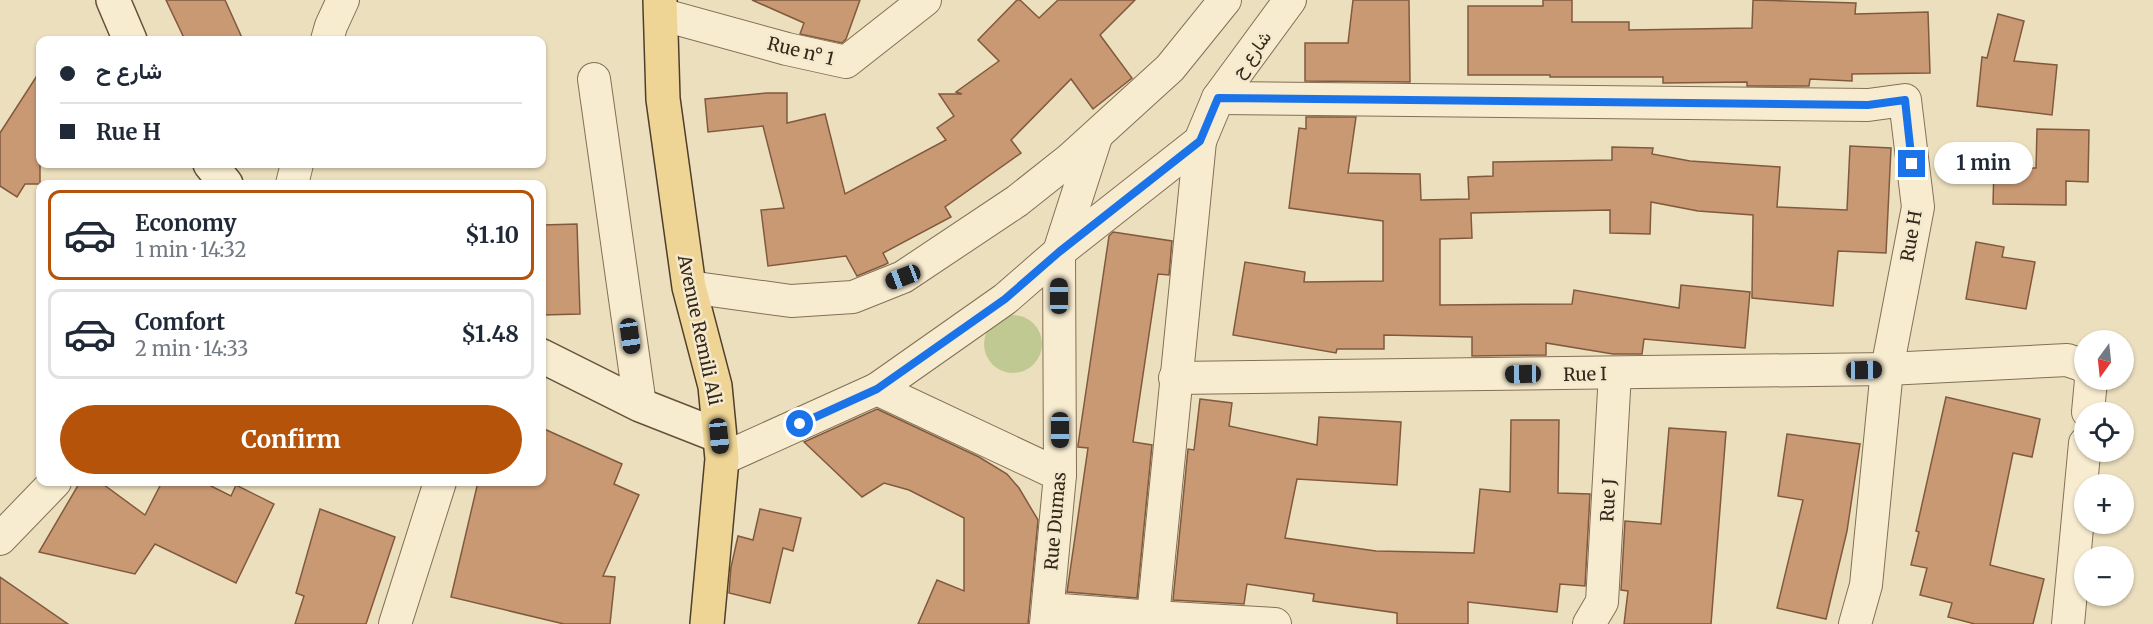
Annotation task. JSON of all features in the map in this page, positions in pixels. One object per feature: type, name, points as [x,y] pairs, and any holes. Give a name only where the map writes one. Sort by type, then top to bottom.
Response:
[{"type":"main road","name":"Avenue Remili Ali","points":[[660,7],[663,99],[689,287],[716,386],[721,447],[707,624]]},
{"type":"street","points":[[113,0],[128,36]]},
{"type":"street","name":"Rue n° 1","points":[[660,7],[787,49],[846,62],[925,0]]},
{"type":"street","points":[[689,287],[791,301],[853,297],[903,277],[1017,201],[1070,159],[1170,68],[1225,0]]},
{"type":"street","name":"شارع ح","points":[[721,447],[877,389],[1005,299],[1059,252],[1200,141],[1218,98],[1290,0]]},
{"type":"street","points":[[328,36],[337,4]]},
{"type":"street","points":[[594,79],[640,405]]},
{"type":"street","name":"Rue H","points":[[1218,98],[1868,105],[1905,100],[1918,207],[1887,369],[1866,585],[1855,624]]},
{"type":"street","name":"Rue Dumas","points":[[1047,617],[1060,475],[1059,252],[1096,136]]},
{"type":"street","points":[[1153,617],[1200,141]]},
{"type":"street","points":[[546,358],[721,447]]},
{"type":"street","name":"Rue I","points":[[1175,378],[1887,369],[2067,360],[2074,362]]},
{"type":"street","name":"Rue J","points":[[1589,624],[1602,602],[1615,373]]},
{"type":"street","points":[[877,389],[1060,475]]},
{"type":"street","points":[[2068,624],[2083,462]]},
{"type":"street","points":[[0,538],[51,486]]},
{"type":"street","points":[[395,624],[439,486]]},
{"type":"street","points":[[1047,617],[1153,617],[1275,624]]},
{"type":"green space","points":[[1007,315],[1019,315],[1034,323],[1042,338],[1042,350],[1034,365],[1019,373],[1007,373],[992,365],[984,350],[984,338],[992,323]]},
{"type":"building","points":[[166,0],[225,0],[241,36],[183,36]]},
{"type":"building","points":[[752,0],[860,0],[846,39],[842,43],[800,34],[804,23]]},
{"type":"building","points":[[1017,0],[1020,0],[1039,18],[1058,0],[1135,0],[1100,35],[1132,78],[1093,109],[1071,79],[1011,140],[1021,153],[945,207],[951,217],[883,253],[888,263],[857,276],[846,256],[768,266],[761,210],[784,208],[763,126],[708,132],[705,99],[787,93],[787,123],[825,114],[845,194],[946,140],[937,128],[954,116],[939,94],[962,94],[956,92],[999,61],[978,40]]},
{"type":"building","points":[[1353,0],[1409,0],[1410,82],[1305,81],[1305,43],[1348,43]]},
{"type":"building","points":[[1543,0],[1572,0],[1572,22],[1629,22],[1629,30],[1752,28],[1753,0],[1856,3],[1855,14],[1928,12],[1930,73],[1852,74],[1852,81],[1810,79],[1809,86],[1747,86],[1747,82],[1663,83],[1663,77],[1468,75],[1468,6],[1543,6]]},
{"type":"building","points":[[1998,14],[2024,21],[2014,61],[2057,65],[2052,115],[1977,106],[1982,57],[1987,58]]},
{"type":"building","points":[[36,77],[36,168],[40,168],[40,180],[36,180],[36,184],[25,184],[17,197],[0,186],[0,133]]},
{"type":"building","points":[[1306,117],[1356,117],[1348,173],[1420,174],[1421,200],[1469,199],[1468,177],[1493,176],[1493,162],[1612,160],[1612,147],[1653,148],[1652,154],[1690,161],[1780,167],[1777,207],[1847,210],[1850,146],[1891,148],[1886,253],[1838,251],[1833,306],[1752,298],[1753,215],[1698,211],[1651,202],[1650,234],[1610,233],[1610,210],[1471,213],[1472,238],[1440,239],[1440,305],[1572,304],[1574,290],[1679,308],[1681,285],[1750,292],[1745,348],[1644,339],[1642,354],[1613,354],[1546,343],[1546,355],[1472,356],[1472,337],[1384,335],[1384,349],[1337,349],[1336,353],[1233,335],[1245,262],[1305,272],[1304,282],[1383,281],[1383,221],[1289,208],[1299,128],[1306,129]]},
{"type":"building","points":[[2037,129],[2089,130],[2088,182],[2066,181],[2066,205],[1993,204],[1994,167],[2036,168]]},
{"type":"building","points":[[577,224],[580,314],[546,315],[546,225]]},
{"type":"building","points":[[1113,232],[1172,241],[1169,275],[1158,274],[1133,442],[1152,445],[1137,598],[1067,592],[1088,448],[1078,447],[1078,445],[1109,236]]},
{"type":"building","points":[[1976,242],[2004,247],[2002,257],[2035,262],[2026,309],[1966,299]]},
{"type":"building","points":[[1946,397],[2040,419],[2032,457],[2013,453],[1990,565],[2044,579],[2033,624],[1975,624],[1948,617],[1952,603],[1920,595],[1927,568],[1911,565],[1919,532],[1916,531]]},
{"type":"building","points":[[1200,399],[1232,403],[1229,426],[1317,445],[1319,417],[1401,422],[1397,485],[1297,479],[1285,538],[1376,551],[1474,553],[1480,489],[1510,492],[1511,420],[1559,420],[1558,493],[1590,494],[1585,586],[1560,584],[1557,612],[1468,602],[1468,624],[1397,624],[1397,613],[1313,601],[1314,594],[1247,584],[1244,604],[1173,600],[1188,449],[1194,450]]},
{"type":"building","points":[[877,409],[979,457],[1007,474],[1019,488],[1038,520],[1028,624],[918,624],[937,580],[964,591],[964,518],[909,490],[884,483],[862,497],[804,442]]},
{"type":"building","points":[[1669,428],[1726,432],[1711,624],[1624,624],[1628,591],[1621,590],[1625,521],[1661,524]]},
{"type":"building","points":[[546,430],[622,464],[614,484],[639,495],[603,576],[615,577],[610,624],[564,624],[451,597],[477,486],[546,486]]},
{"type":"building","points":[[1787,434],[1860,444],[1847,531],[1826,619],[1777,608],[1803,500],[1778,496]]},
{"type":"building","points":[[78,486],[105,486],[145,515],[160,486],[211,486],[231,496],[236,486],[238,486],[274,504],[236,583],[155,544],[135,574],[39,552]]},
{"type":"building","points":[[320,509],[395,537],[366,624],[295,624],[304,596],[296,593]]},
{"type":"building","points":[[760,509],[801,518],[793,551],[783,548],[770,603],[729,593],[731,567],[738,536],[753,540]]},
{"type":"building","points":[[0,577],[68,624],[0,624]]},
{"type":"route","points":[[800,424],[877,389],[1005,299],[1059,252],[1200,141],[1218,98],[1868,105],[1905,100],[1912,164]]}]
